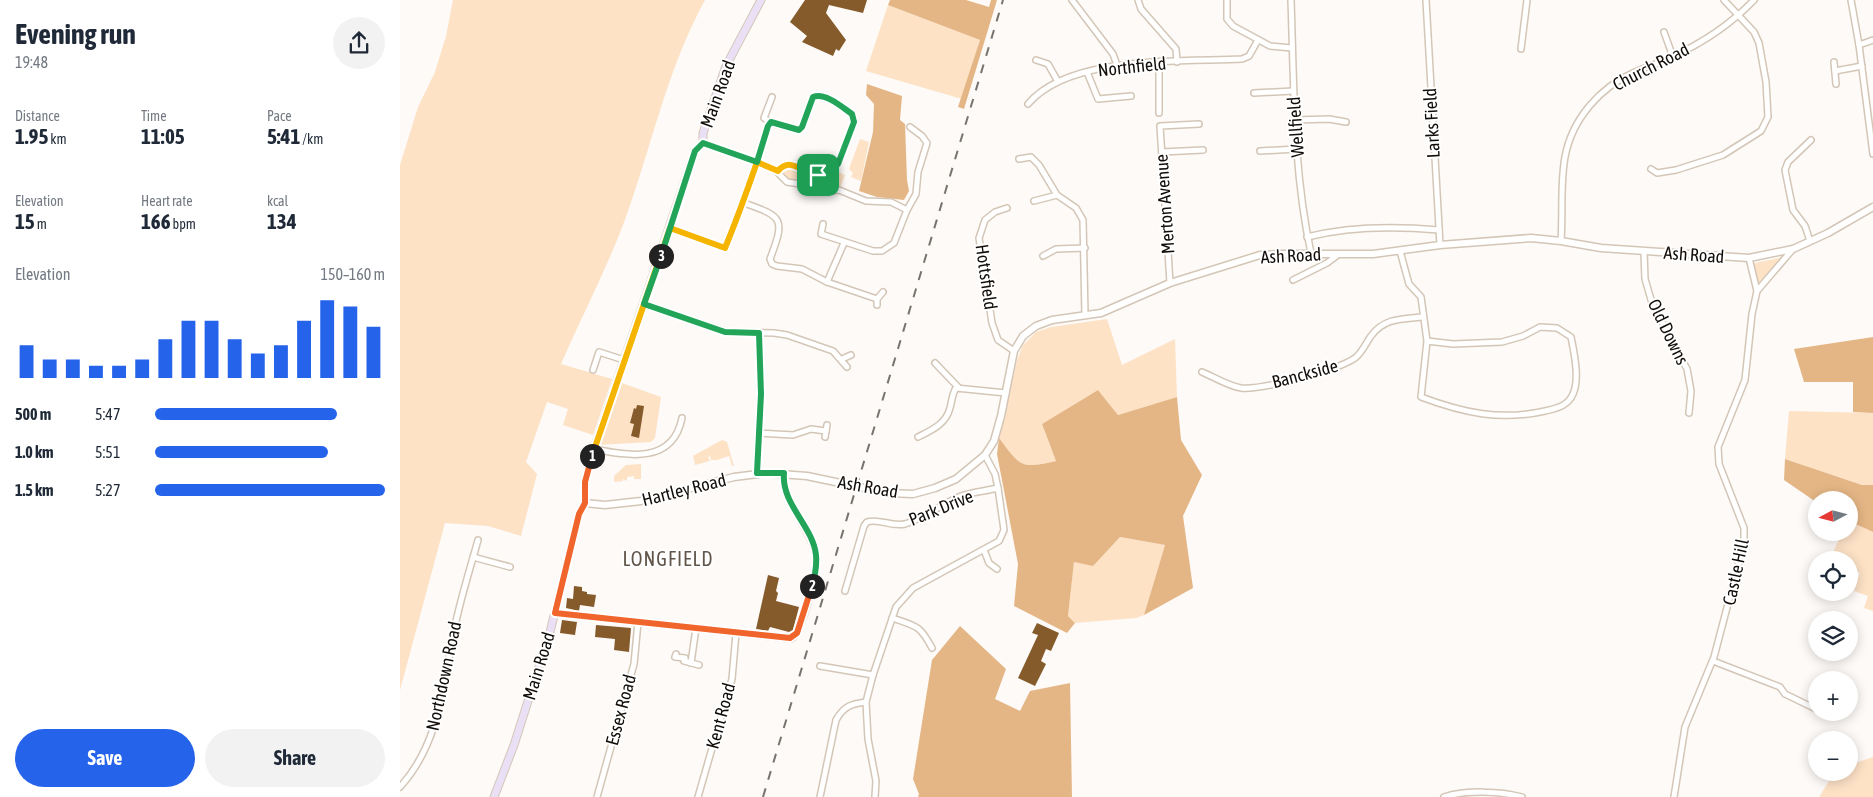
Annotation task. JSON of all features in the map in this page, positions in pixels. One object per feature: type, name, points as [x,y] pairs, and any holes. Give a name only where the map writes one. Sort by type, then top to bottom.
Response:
[{"type":"main road","name":"Main Road","points":[[494,797],[514,745],[555,613],[579,514],[585,503],[585,482],[594,449],[695,151],[703,143],[703,133],[726,66],[761,0]]},
{"type":"street","points":[[1072,0],[1113,54],[1118,65]]},
{"type":"street","points":[[1138,0],[1140,9],[1176,49],[1177,62]]},
{"type":"street","points":[[1226,0],[1227,19],[1233,26],[1270,46],[1292,48]]},
{"type":"street","name":"Wellfield","points":[[1291,0],[1293,91],[1297,149],[1303,221],[1310,254]]},
{"type":"street","name":"Larks Field","points":[[1426,0],[1440,245]]},
{"type":"street","points":[[1521,49],[1528,0]]},
{"type":"street","points":[[1651,169],[1657,173],[1676,170],[1723,155],[1760,131],[1768,117],[1759,43],[1754,32],[1724,0]]},
{"type":"street","name":"Church Road","points":[[1562,241],[1565,156],[1581,118],[1593,102],[1610,86],[1633,73],[1673,57],[1714,34],[1740,15],[1754,0]]},
{"type":"street","points":[[1851,0],[1859,45],[1873,154]]},
{"type":"street","points":[[1664,32],[1673,57]]},
{"type":"street","name":"Northfield","points":[[1028,104],[1041,90],[1058,80],[1118,65],[1242,59],[1250,56],[1258,40]]},
{"type":"street","points":[[1859,45],[1873,40]]},
{"type":"street","points":[[1036,60],[1048,64],[1058,80]]},
{"type":"street","points":[[1834,62],[1836,84]]},
{"type":"street","points":[[1159,63],[1159,113]]},
{"type":"street","points":[[1835,71],[1862,66]]},
{"type":"street","name":"Northfield","points":[[1087,72],[1098,100],[1131,96]]},
{"type":"street","points":[[1254,92],[1293,91]]},
{"type":"street","points":[[772,97],[764,118],[771,122],[799,130],[802,127],[813,97],[817,95],[824,97],[852,114],[854,122],[839,162],[830,172],[822,175],[813,175],[789,164],[783,165],[778,171]]},
{"type":"street","points":[[1295,120],[1329,119],[1346,122]]},
{"type":"street","points":[[670,228],[725,248],[744,203],[746,187],[771,122]]},
{"type":"street","name":"Merton Avenue","points":[[1170,283],[1160,126],[1199,124]]},
{"type":"street","points":[[823,224],[821,234],[873,252],[889,248],[894,243],[906,210],[916,194],[918,172],[927,143],[922,136],[910,127]]},
{"type":"street","points":[[1810,242],[1805,226],[1793,210],[1786,170],[1788,162],[1811,140]]},
{"type":"street","points":[[703,143],[778,171],[786,182],[800,184],[815,192],[839,190],[868,202],[891,202],[906,210]]},
{"type":"street","points":[[1260,151],[1297,149]]},
{"type":"street","points":[[1162,152],[1203,150]]},
{"type":"street","points":[[1019,159],[1031,157],[1039,165],[1057,195],[1076,208],[1083,220],[1085,315]]},
{"type":"street","points":[[1034,201],[1057,195]]},
{"type":"street","points":[[744,203],[774,215],[779,222],[781,230],[770,259],[772,264],[802,269],[827,282],[877,299]]},
{"type":"street","name":"Hottsfield","points":[[1007,208],[995,212],[984,220],[979,238],[992,323],[998,340],[1014,351]]},
{"type":"street","name":"Ash Road","points":[[784,473],[818,478],[878,492],[913,494],[935,488],[956,479],[985,455],[994,441],[1014,351],[1023,336],[1036,326],[1052,320],[1101,313],[1170,283],[1260,255],[1400,251],[1440,245],[1531,238],[1644,252],[1750,258],[1793,249],[1810,242],[1873,208]]},
{"type":"street","points":[[1307,237],[1332,231],[1352,229],[1398,227],[1439,230]]},
{"type":"street","points":[[827,282],[844,243]]},
{"type":"street","points":[[1043,256],[1056,249],[1084,248]]},
{"type":"street","name":"Castle Hill","points":[[1757,291],[1793,249]]},
{"type":"street","points":[[1400,251],[1410,284],[1421,297],[1422,317],[1427,341],[1420,397],[1449,407],[1501,417],[1533,414],[1563,407],[1574,394],[1577,366],[1571,337],[1557,328],[1540,327],[1523,336],[1502,342],[1452,344],[1427,341]]},
{"type":"street","name":"Old Downs","points":[[1644,252],[1645,279],[1652,303],[1686,369],[1691,391],[1689,413]]},
{"type":"street","points":[[1293,280],[1327,263],[1339,254]]},
{"type":"street","name":"Castle Hill","points":[[1674,797],[1686,727],[1713,661],[1726,619],[1744,543],[1744,528],[1719,464],[1718,447],[1745,380],[1752,314],[1757,291],[1750,258]]},
{"type":"street","points":[[877,305],[877,299],[883,292]]},
{"type":"street","points":[[644,304],[725,332],[787,335],[833,351],[848,367]]},
{"type":"street","name":"Banckside","points":[[1202,372],[1241,388],[1256,387],[1317,374],[1341,366],[1357,356],[1374,333],[1391,320],[1422,317]]},
{"type":"street","points":[[757,473],[761,384],[759,333]]},
{"type":"street","points":[[593,370],[599,352],[624,360]]},
{"type":"street","points":[[842,360],[851,355]]},
{"type":"street","points":[[935,363],[958,387],[1006,393]]},
{"type":"street","points":[[918,437],[943,421],[948,413],[954,390],[958,387]]},
{"type":"street","points":[[594,449],[623,455],[654,451],[673,441],[682,418]]},
{"type":"street","points":[[758,433],[793,435],[811,429],[825,434],[827,425]]},
{"type":"street","points":[[920,427],[924,434]]},
{"type":"street","points":[[875,797],[876,781],[868,739],[866,702],[896,607],[913,588],[999,541],[1004,530],[995,474],[985,455]]},
{"type":"street","name":"Hartley Road","points":[[585,503],[604,504],[651,500],[757,473],[784,473]]},
{"type":"street","points":[[555,613],[793,638],[797,633],[810,593],[816,563],[815,551],[787,494],[784,473]]},
{"type":"street","name":"Park Drive","points":[[845,591],[867,522],[872,520],[890,525],[904,524],[962,496],[998,488]]},
{"type":"street","name":"Northdown Road","points":[[400,787],[422,756],[436,723],[456,624],[478,540]]},
{"type":"street","points":[[984,550],[989,563],[997,569]]},
{"type":"street","points":[[473,557],[510,567]]},
{"type":"street","points":[[892,618],[915,625],[924,632],[932,648]]},
{"type":"street","name":"Essex Road","points":[[598,797],[634,664],[638,622]]},
{"type":"street","points":[[692,663],[696,628]]},
{"type":"street","name":"Kent Road","points":[[698,797],[732,679],[736,633]]},
{"type":"street","points":[[676,654],[675,657],[685,658],[684,661],[699,665]]},
{"type":"street","points":[[1713,661],[1780,688],[1787,696],[1808,705]]},
{"type":"street","points":[[820,666],[873,675]]},
{"type":"street","points":[[820,797],[836,720],[843,709],[852,704],[866,702]]},
{"type":"street","points":[[1444,797],[1474,793],[1512,794],[1522,797]]},
{"type":"shaded area","points":[[453,0],[705,0],[691,27],[669,83],[623,225],[561,364],[612,379],[593,435],[563,425],[568,409],[547,402],[526,462],[537,474],[521,536],[488,526],[445,523],[400,690],[400,165],[418,107],[435,72],[446,36]]},
{"type":"shaded area","points":[[890,0],[966,0],[989,7],[991,0],[997,0],[964,109],[958,107],[980,40],[888,5]]},
{"type":"shaded area","points":[[888,5],[980,40],[962,99],[866,71]]},
{"type":"shaded area","points":[[867,84],[902,96],[900,120],[905,124],[909,191],[904,200],[877,197],[859,191],[873,132],[874,104],[866,95]]},
{"type":"shaded area","points":[[860,139],[869,142],[861,181],[851,177],[853,173],[849,169]]},
{"type":"shaded area","points":[[788,166],[813,176],[835,171],[845,175],[840,188],[817,189],[803,183],[785,179],[782,171]]},
{"type":"shaded area","points":[[1783,257],[1761,282],[1758,282],[1755,263]]},
{"type":"shaded area","points":[[1107,319],[1122,365],[1175,339],[1177,397],[1118,415],[1098,390],[1042,424],[1056,461],[1028,465],[1017,460],[999,438],[1017,360],[1023,345],[1036,332],[1051,327]]},
{"type":"shaded area","points":[[1873,337],[1873,413],[1853,412],[1853,382],[1804,382],[1794,349]]},
{"type":"shaded area","points":[[619,382],[661,397],[655,438],[651,442],[598,445]]},
{"type":"shaded area","points":[[1098,390],[1118,415],[1177,397],[1181,440],[1202,475],[1183,516],[1193,588],[1144,615],[1165,545],[1120,537],[1093,566],[1074,562],[1068,616],[1075,623],[1067,633],[1014,606],[1018,564],[997,454],[999,438],[1012,455],[1022,463],[1035,465],[1056,461],[1042,424]]},
{"type":"shaded area","points":[[1789,411],[1873,413],[1873,485],[1862,485],[1785,459]]},
{"type":"shaded area","points":[[722,440],[727,442],[734,466],[732,466],[729,456],[711,460],[710,456],[708,457],[710,461],[695,465],[693,456]]},
{"type":"shaded area","points":[[1785,459],[1862,485],[1873,485],[1873,532],[1858,525],[1858,491],[1808,491],[1808,496],[1784,480]]},
{"type":"shaded area","points":[[641,464],[641,479],[634,479],[634,476],[627,477],[627,481],[623,479],[623,481],[614,482],[614,476],[626,465]]},
{"type":"shaded area","points":[[1858,525],[1873,532],[1873,611],[1864,608],[1868,596],[1858,592],[1860,573],[1858,572],[1858,551],[1834,551],[1838,541],[1858,541]]},
{"type":"shaded area","points":[[1120,537],[1165,545],[1144,615],[1136,618],[1075,623],[1068,616],[1074,562],[1093,565]]},
{"type":"shaded area","points":[[960,626],[1006,669],[995,699],[1020,711],[1030,691],[1070,683],[1072,797],[918,797],[919,794],[913,779],[932,660]]},
{"type":"shaded area","points":[[1873,757],[1873,797],[1819,797],[1829,781],[1858,781],[1858,762]]},
{"type":"building","points":[[805,0],[867,0],[863,13],[829,5],[826,13],[846,40],[839,51],[836,49],[833,56],[802,42],[807,36],[790,22]]},
{"type":"building","points":[[637,405],[644,406],[639,438],[631,436],[634,424],[630,423],[634,408],[636,409]]},
{"type":"building","points":[[768,575],[779,578],[776,601],[799,607],[793,630],[789,632],[770,627],[768,631],[756,629]]},
{"type":"building","points":[[574,586],[582,587],[582,591],[587,592],[587,594],[596,595],[594,607],[580,605],[579,611],[566,608],[567,598],[573,599]]},
{"type":"building","points":[[562,620],[577,622],[575,635],[560,633]]},
{"type":"building","points":[[1037,623],[1059,633],[1051,651],[1046,649],[1041,661],[1046,664],[1035,686],[1018,678],[1038,635],[1032,633]]},
{"type":"building","points":[[596,625],[631,628],[629,652],[614,650],[615,639],[595,637]]},
{"type":"railway","points":[[763,797],[1003,0]]},
{"type":"district","name":"LONGFIELD","points":[[668,559]]},
{"type":"route","points":[[818,175],[813,175],[792,164],[784,165],[778,171],[757,162],[746,187],[744,203],[725,248],[670,228],[659,261],[624,360],[594,449],[585,482],[585,503],[579,514],[555,613],[790,638],[796,635],[815,576],[816,557],[812,542],[787,494],[784,485],[784,473],[757,473],[761,394],[759,333],[738,334],[725,332],[644,304],[659,261],[695,151],[703,143],[757,162],[768,126],[771,122],[796,131],[799,130],[802,127],[813,97],[817,95],[838,104],[852,114],[854,122],[838,164],[829,173],[818,175]]}]
